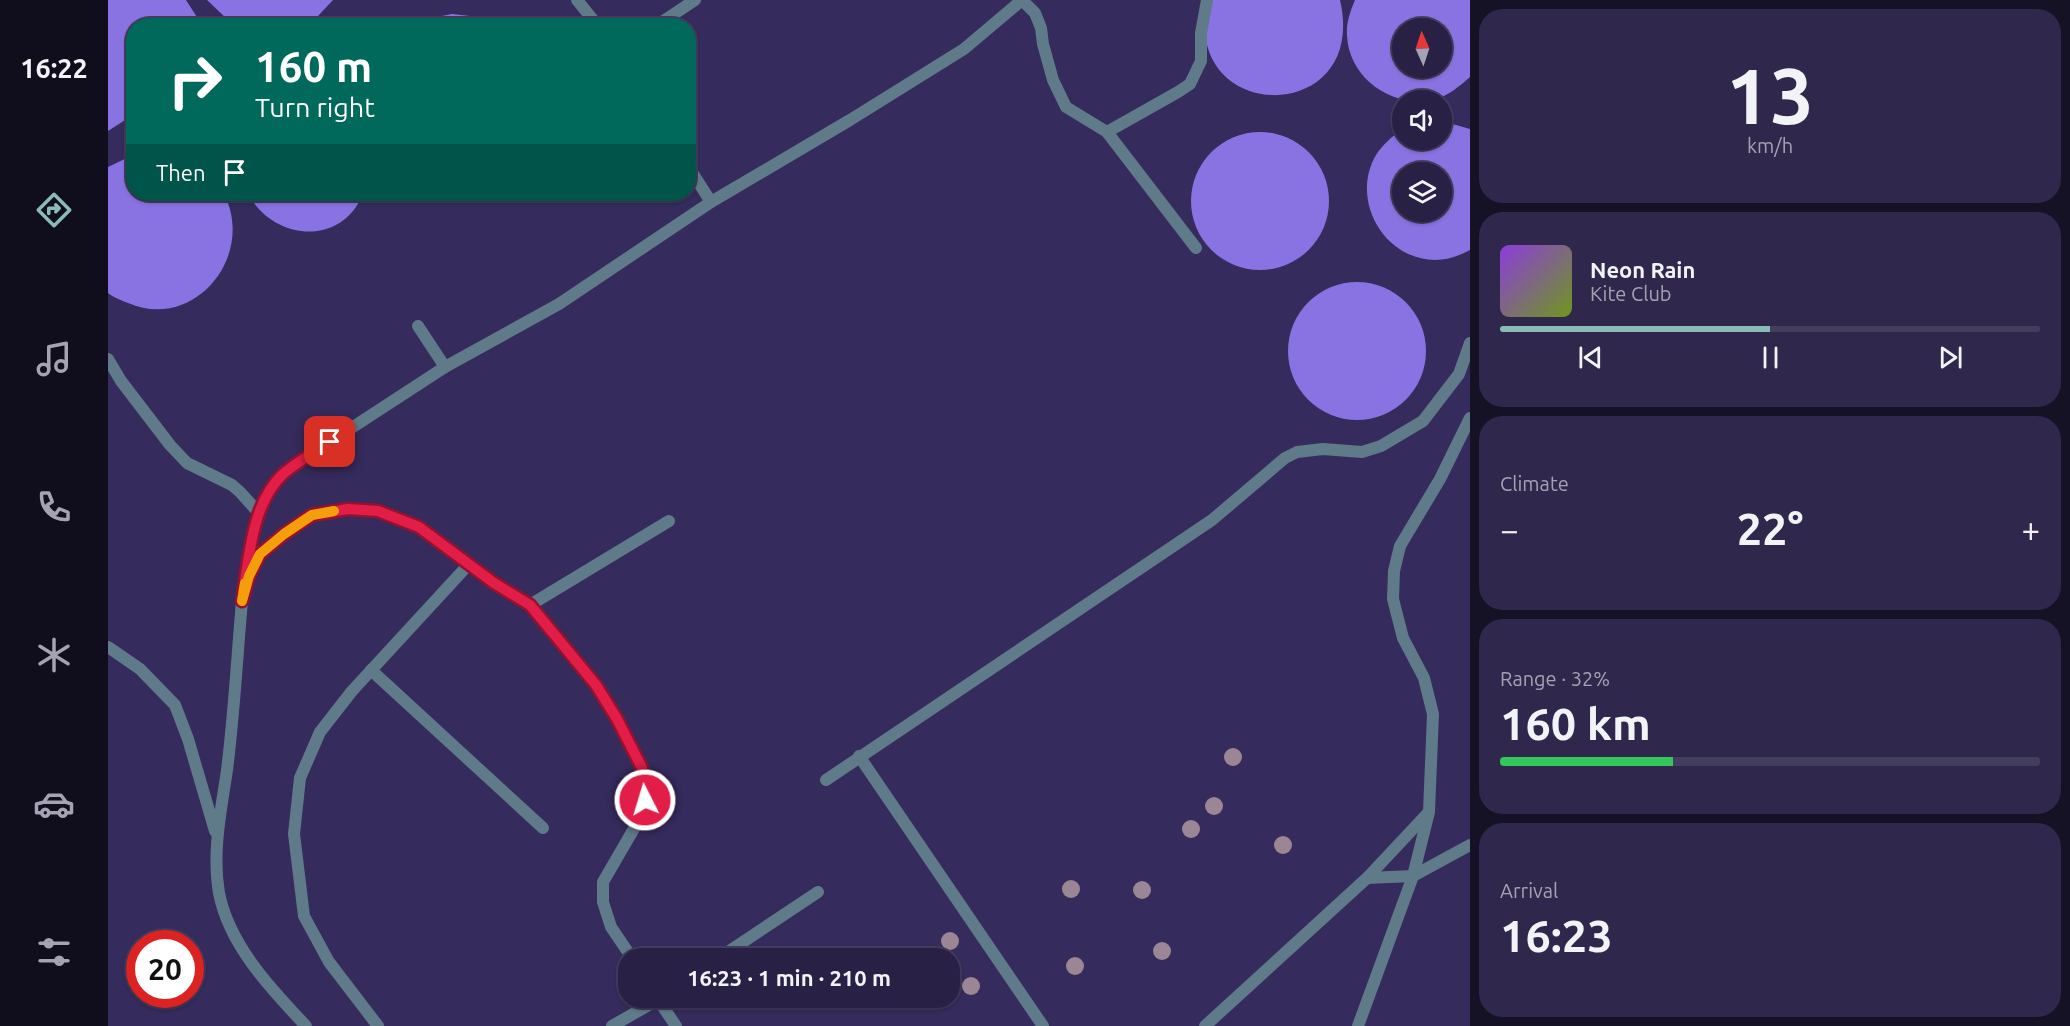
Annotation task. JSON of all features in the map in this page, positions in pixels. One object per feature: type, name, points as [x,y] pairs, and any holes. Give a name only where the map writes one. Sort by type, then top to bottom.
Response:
[{"type":"lane","points":[[577,0],[592,18]]},
{"type":"lane","points":[[668,18],[695,0]]},
{"type":"lane","points":[[306,1026],[281,1000],[248,959],[231,928],[219,894],[216,835],[227,769],[242,601],[258,512],[265,497],[282,475],[445,368],[559,304],[711,202],[964,49],[1022,0],[1035,13],[1041,28],[1053,80],[1066,106],[1107,132],[1196,248]]},
{"type":"lane","points":[[1107,132],[1190,84],[1201,61],[1201,33],[1207,0]]},
{"type":"lane","points":[[696,179],[711,202]]},
{"type":"lane","points":[[418,326],[445,368]]},
{"type":"lane","points":[[826,780],[1212,520],[1285,458],[1297,452],[1323,449],[1362,452],[1381,446],[1423,421],[1459,374],[1470,343]]},
{"type":"lane","points":[[108,359],[121,381],[170,445],[187,463],[232,485],[258,512]]},
{"type":"lane","points":[[1358,1026],[1413,876],[1429,812],[1432,714],[1424,678],[1403,638],[1393,599],[1394,571],[1400,546],[1440,479],[1470,418]]},
{"type":"lane","points":[[242,601],[249,576],[260,554],[312,515],[348,509],[378,511],[419,527],[494,583],[530,605],[596,685],[617,719],[642,768],[645,800],[639,820],[603,882],[603,902],[611,927],[625,948]]},
{"type":"lane","points":[[530,605],[669,520]]},
{"type":"lane","points":[[378,1026],[329,963],[304,916],[294,834],[300,778],[320,732],[352,691],[469,564]]},
{"type":"lane","points":[[108,647],[141,669],[175,705],[188,739],[216,835]]},
{"type":"lane","points":[[371,670],[543,828]]},
{"type":"lane","points":[[859,756],[1043,1026]]},
{"type":"lane","points":[[1205,1026],[1367,878],[1429,812]]},
{"type":"lane","points":[[1367,878],[1413,876],[1470,845]]},
{"type":"lane","points":[[734,948],[818,892]]},
{"type":"lane","points":[[612,1026],[642,1008]]},
{"type":"lane","points":[[665,1008],[676,1026]]},
{"type":"shaded area","points":[[108,0],[186,0],[198,18],[126,18],[126,119],[108,131]]},
{"type":"shaded area","points":[[207,0],[333,0],[315,18],[226,18]]},
{"type":"shaded area","points":[[1210,0],[1340,0],[1342,38],[1331,67],[1311,86],[1285,94],[1258,93],[1233,83],[1214,62],[1205,32]]},
{"type":"shaded area","points":[[1355,0],[1470,0],[1470,77],[1452,91],[1392,90],[1392,96],[1390,95],[1376,88],[1356,66],[1347,36],[1349,18]]},
{"type":"shaded area","points":[[452,14],[475,18],[432,18]]},
{"type":"shaded area","points":[[1452,124],[1470,129],[1470,250],[1453,257],[1435,260],[1416,257],[1400,249],[1387,238],[1376,224],[1367,190],[1369,172],[1376,155],[1392,138],[1392,150],[1452,150]]},
{"type":"shaded area","points":[[1260,132],[1287,137],[1299,143],[1309,152],[1318,162],[1324,174],[1329,201],[1324,228],[1318,240],[1309,250],[1299,259],[1287,265],[1260,270],[1233,265],[1221,259],[1211,250],[1202,240],[1196,228],[1191,201],[1196,174],[1202,162],[1211,152],[1221,143],[1233,137]]},
{"type":"shaded area","points":[[126,158],[126,201],[226,201],[232,218],[232,241],[225,263],[213,283],[196,298],[175,307],[152,309],[128,303],[108,293],[108,167]]},
{"type":"shaded area","points":[[253,201],[359,201],[353,211],[339,223],[324,230],[307,232],[290,229],[274,221]]},
{"type":"shaded area","points":[[1357,282],[1384,287],[1396,293],[1406,302],[1415,312],[1421,324],[1426,351],[1421,378],[1415,390],[1406,400],[1396,409],[1384,415],[1357,420],[1330,415],[1318,409],[1308,400],[1299,390],[1293,378],[1288,351],[1293,324],[1299,312],[1308,302],[1318,293],[1330,287]]},
{"type":"slow traffic","points":[[245,583],[242,601],[249,576],[260,554],[312,515],[334,511]]},
{"type":"route","points":[[330,442],[282,475],[265,497],[258,512],[242,601],[249,576],[260,554],[312,515],[348,509],[378,511],[419,527],[494,583],[530,605],[596,685],[617,719],[642,768],[645,800]]}]
